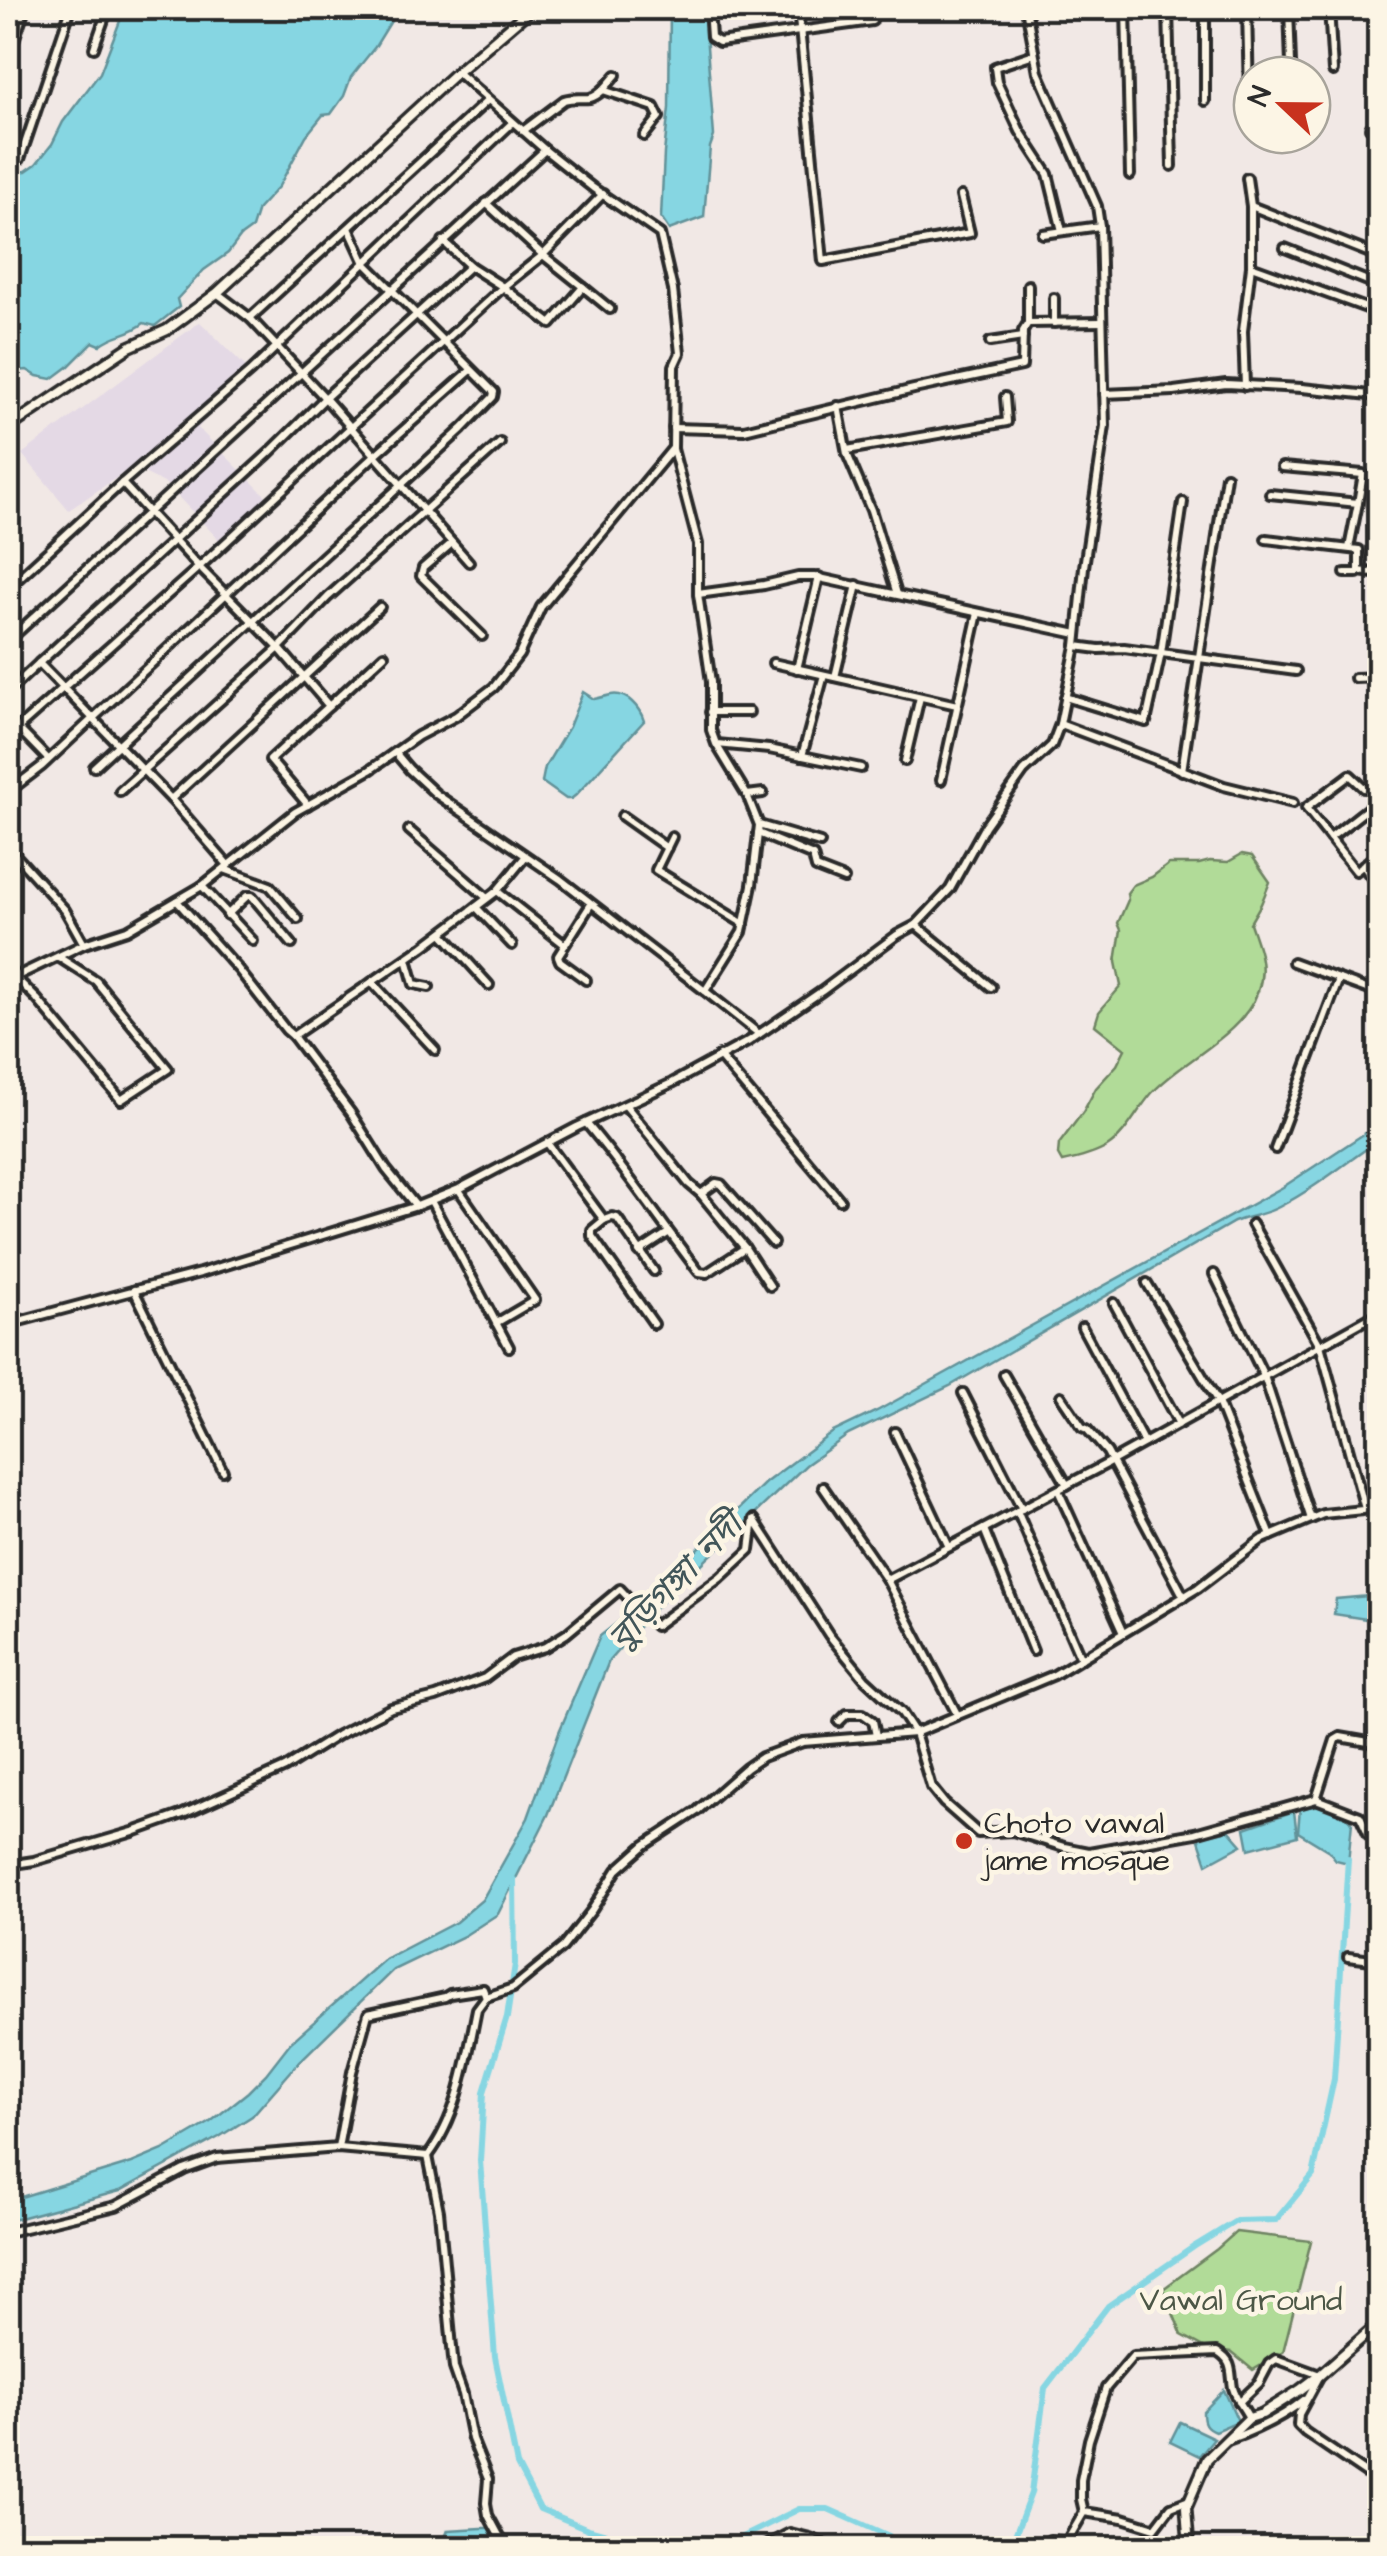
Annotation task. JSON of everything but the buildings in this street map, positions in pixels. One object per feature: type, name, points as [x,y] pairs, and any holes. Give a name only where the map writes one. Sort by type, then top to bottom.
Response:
[{"type":"street","points":[[8,58],[25,8]]},
{"type":"street","points":[[20,159],[71,8]]},
{"type":"street","points":[[94,48],[108,8]]},
{"type":"street","points":[[8,428],[128,347],[167,330],[218,292],[456,72],[532,8]]},
{"type":"street","points":[[712,8],[711,37],[719,42],[872,20]]},
{"type":"street","points":[[798,8],[823,261],[970,233],[961,196]]},
{"type":"street","points":[[8,1324],[200,1274],[459,1190],[759,1034],[916,925],[950,889],[985,826],[1024,771],[1052,744],[1060,724],[1076,646],[1104,426],[1097,206],[1038,72],[1026,8]]},
{"type":"street","points":[[1126,8],[1130,175]]},
{"type":"street","points":[[1168,8],[1172,166]]},
{"type":"street","points":[[1205,8],[1205,100]]},
{"type":"street","points":[[1247,8],[1249,55]]},
{"type":"street","points":[[1290,8],[1291,55]]},
{"type":"street","points":[[1329,8],[1333,71]]},
{"type":"street","points":[[1034,54],[995,67],[997,82],[1020,131],[1048,174],[1062,230]]},
{"type":"street","points":[[456,72],[545,150],[660,234],[680,353],[674,366],[673,448],[698,544],[698,594],[711,682],[710,712],[716,744],[747,795],[758,829],[742,932],[705,991]]},
{"type":"street","points":[[523,131],[564,100],[589,98],[603,90],[616,75]]},
{"type":"street","points":[[603,90],[654,107],[658,117],[644,136]]},
{"type":"street","points":[[250,318],[488,100]]},
{"type":"street","points":[[1370,128],[1380,120]]},
{"type":"street","points":[[8,588],[251,371],[512,123]]},
{"type":"street","points":[[8,640],[545,150]]},
{"type":"street","points":[[1245,386],[1243,331],[1252,266],[1247,178]]},
{"type":"street","points":[[48,759],[18,728],[503,287],[543,255],[603,194]]},
{"type":"street","points":[[486,203],[610,309]]},
{"type":"street","points":[[1251,206],[1380,257]]},
{"type":"street","points":[[1043,234],[1100,226]]},
{"type":"street","points":[[94,767],[493,397],[494,392],[365,264],[349,228]]},
{"type":"street","points":[[444,240],[470,266],[550,324],[583,287]]},
{"type":"street","points":[[1285,248],[1380,286]]},
{"type":"street","points":[[8,692],[470,266]]},
{"type":"street","points":[[1252,266],[1380,313]]},
{"type":"street","points":[[673,428],[744,430],[1022,366],[1028,286]]},
{"type":"street","points":[[218,292],[277,345],[469,562]]},
{"type":"street","points":[[1054,298],[1054,323]]},
{"type":"street","points":[[1028,323],[1102,322]]},
{"type":"street","points":[[990,342],[1023,337]]},
{"type":"street","points":[[8,792],[470,371]]},
{"type":"street","points":[[1104,394],[1226,384],[1380,396]]},
{"type":"street","points":[[847,450],[1007,422],[1005,397]]},
{"type":"street","points":[[838,406],[847,450],[871,510],[896,594]]},
{"type":"street","points":[[120,792],[500,443]]},
{"type":"street","points":[[60,958],[96,981],[168,1068],[121,1100],[37,999],[11,978],[84,944],[126,930],[202,886],[295,812],[370,770],[494,688],[519,655],[541,607],[673,448]]},
{"type":"street","points":[[1282,466],[1363,474],[1348,548]]},
{"type":"street","points":[[1182,770],[1226,476]]},
{"type":"street","points":[[122,483],[279,648],[328,706]]},
{"type":"street","points":[[1270,494],[1358,504]]},
{"type":"street","points":[[1065,697],[1146,722],[1183,502]]},
{"type":"street","points":[[1266,539],[1359,550],[1359,571]]},
{"type":"street","points":[[452,543],[424,568],[421,576],[482,636]]},
{"type":"street","points":[[1345,573],[1380,574]]},
{"type":"street","points":[[698,594],[819,577],[1077,634]]},
{"type":"street","points":[[798,668],[819,577]]},
{"type":"street","points":[[836,677],[857,585]]},
{"type":"street","points":[[170,799],[380,607]]},
{"type":"street","points":[[940,780],[978,613]]},
{"type":"street","points":[[1076,646],[1296,671]]},
{"type":"street","points":[[308,805],[270,760],[384,655]]},
{"type":"street","points":[[39,663],[144,770],[225,867],[270,886],[298,918]]},
{"type":"street","points":[[774,663],[958,706]]},
{"type":"street","points":[[802,756],[824,675]]},
{"type":"street","points":[[1356,678],[1380,677]]},
{"type":"street","points":[[905,760],[920,697]]},
{"type":"street","points":[[710,712],[748,712]]},
{"type":"street","points":[[1060,724],[1224,786],[1294,802]]},
{"type":"street","points":[[716,744],[769,748],[861,768]]},
{"type":"street","points":[[397,751],[408,768],[436,794],[560,880],[759,1034]]},
{"type":"street","points":[[1364,788],[1350,775],[1306,808],[1356,871],[1380,852]]},
{"type":"street","points":[[747,795],[763,792]]},
{"type":"street","points":[[1330,838],[1380,799]]},
{"type":"street","points":[[622,816],[667,848]]},
{"type":"street","points":[[758,829],[820,844]]},
{"type":"street","points":[[758,829],[813,856],[816,868],[844,879]]},
{"type":"street","points":[[409,830],[488,898]]},
{"type":"street","points":[[672,837],[656,870],[744,924]]},
{"type":"street","points":[[8,848],[65,910],[84,944]]},
{"type":"street","points":[[293,1036],[488,898],[525,858]]},
{"type":"street","points":[[1363,865],[1380,890]]},
{"type":"street","points":[[202,886],[253,941]]},
{"type":"street","points":[[497,891],[564,944]]},
{"type":"street","points":[[226,914],[246,896],[252,896],[292,944]]},
{"type":"street","points":[[177,901],[293,1036],[417,1206]]},
{"type":"street","points":[[586,980],[558,959],[591,904]]},
{"type":"street","points":[[476,906],[512,945]]},
{"type":"street","points":[[916,925],[991,987]]},
{"type":"street","points":[[442,933],[490,985]]},
{"type":"street","points":[[407,958],[414,984],[429,987]]},
{"type":"street","points":[[1293,962],[1380,994]]},
{"type":"street","points":[[1275,1149],[1340,979]]},
{"type":"street","points":[[372,982],[436,1050]]},
{"type":"street","points":[[719,1056],[840,1200]]},
{"type":"street","points":[[626,1106],[745,1248],[770,1286]]},
{"type":"street","points":[[586,1123],[702,1274],[745,1248]]},
{"type":"street","points":[[548,1144],[604,1220]]},
{"type":"street","points":[[701,1194],[716,1183],[722,1184],[773,1243]]},
{"type":"street","points":[[459,1190],[535,1300],[496,1323]]},
{"type":"street","points":[[430,1201],[509,1347]]},
{"type":"street","points":[[654,1270],[617,1218],[604,1220],[592,1230],[592,1236],[654,1324]]},
{"type":"street","points":[[1252,1224],[1320,1345],[1365,1509]]},
{"type":"street","points":[[639,1252],[668,1232]]},
{"type":"street","points":[[1214,1274],[1264,1376],[1312,1518]]},
{"type":"street","points":[[1147,1282],[1218,1402],[1271,1536]]},
{"type":"street","points":[[134,1290],[223,1471]]},
{"type":"street","points":[[1114,1303],[1179,1424]]},
{"type":"street","points":[[887,1580],[1380,1312]]},
{"type":"street","points":[[1082,1328],[1144,1443]]},
{"type":"street","points":[[1004,1375],[1067,1485]]},
{"type":"street","points":[[964,1392],[1020,1510],[1080,1658]]},
{"type":"street","points":[[1062,1396],[1082,1427],[1112,1461],[1184,1597]]},
{"type":"street","points":[[895,1432],[950,1547]]},
{"type":"street","points":[[822,1488],[887,1580],[957,1714]]},
{"type":"street","points":[[1058,1490],[1122,1634]]},
{"type":"street","points":[[523,2548],[503,2546],[488,2515],[488,2479],[472,2439],[454,2368],[440,2210],[428,2156],[456,2102],[477,2008],[490,1996],[513,1988],[563,1948],[617,1870],[645,1845],[698,1811],[762,1757],[803,1742],[915,1733],[1054,1674],[1184,1597],[1261,1540],[1324,1514],[1380,1505]]},
{"type":"street","points":[[8,1865],[34,1861],[183,1814],[285,1768],[391,1708],[436,1697],[485,1678],[513,1657],[545,1647],[566,1634],[620,1590],[655,1626],[720,1578],[750,1550],[754,1520],[829,1635],[865,1679],[902,1713],[915,1733],[932,1787],[944,1803],[978,1832],[1013,1831],[1088,1852],[1195,1833],[1316,1799],[1360,1816],[1369,1836],[1380,1842]]},
{"type":"street","points":[[984,1528],[1033,1651]]},
{"type":"street","points":[[839,1722],[847,1714],[863,1714],[873,1722],[876,1736]]},
{"type":"street","points":[[1316,1799],[1335,1740],[1340,1737],[1380,1744]]},
{"type":"street","points":[[1348,1956],[1380,1961]]},
{"type":"street","points":[[338,2148],[368,2014],[483,1988],[490,1996]]},
{"type":"street","points":[[8,2232],[116,2206],[184,2170],[217,2158],[338,2148],[428,2156]]},
{"type":"street","points":[[1189,2548],[1186,2508],[1207,2459],[1249,2418],[1262,2414],[1320,2376],[1380,2322]]},
{"type":"street","points":[[1042,2548],[1050,2540],[1067,2541],[1084,2512],[1081,2480],[1092,2430],[1106,2388],[1132,2356],[1216,2352],[1226,2357],[1232,2366],[1233,2387],[1249,2418]]},
{"type":"street","points":[[1239,2402],[1276,2359],[1320,2376]]},
{"type":"street","points":[[1320,2376],[1298,2425],[1380,2483]]},
{"type":"street","points":[[1222,2442],[1258,2429],[1309,2395]]},
{"type":"street","points":[[1084,2512],[1155,2528],[1171,2506],[1188,2500]]},
{"type":"street","points":[[761,2548],[790,2532],[833,2548]]},
{"type":"shaded area","points":[[200,322],[249,370],[198,428],[270,500],[221,542],[166,484],[132,467],[69,510],[22,454]]},
{"type":"green space","points":[[1242,854],[1252,856],[1270,882],[1250,923],[1262,973],[1250,1007],[1226,1034],[1152,1093],[1114,1142],[1102,1150],[1062,1162],[1059,1144],[1125,1049],[1095,1025],[1099,1012],[1121,986],[1116,962],[1121,930],[1118,923],[1127,893],[1133,885],[1169,864],[1228,862]]},
{"type":"green space","name":"Vawal Ground","points":[[1236,2232],[1311,2241],[1283,2352],[1253,2370],[1231,2352],[1208,2349],[1182,2335],[1163,2289]]},
{"type":"water","points":[[125,8],[399,8],[351,77],[331,114],[323,115],[306,136],[279,186],[258,209],[252,228],[177,299],[179,307],[155,326],[144,323],[100,345],[93,342],[52,379],[27,370],[8,372],[8,173],[26,171],[52,144],[63,122],[100,73]]},
{"type":"water","points":[[670,8],[704,8],[714,136],[704,217],[669,230],[661,218],[669,108]]},
{"type":"water","points":[[583,692],[594,699],[611,695],[627,698],[644,721],[576,795],[566,799],[542,782],[545,767],[569,727]]},
{"type":"water","name":"বুড়িগঙ্গা নদী","points":[[1379,1124],[1379,1140],[1292,1200],[1234,1222],[950,1386],[848,1435],[806,1465],[650,1613],[609,1661],[548,1815],[498,1914],[464,1936],[393,1970],[300,2061],[252,2116],[219,2137],[120,2191],[8,2221],[8,2201],[132,2163],[209,2123],[248,2092],[290,2043],[385,1959],[456,1922],[482,1900],[528,1818],[600,1636],[644,1602],[765,1483],[833,1432],[1283,1187]]},
{"type":"water","points":[[1379,1595],[1379,1621],[1334,1614],[1336,1599]]},
{"type":"water","points":[[1328,1804],[1352,1822],[1348,1863],[1336,1860],[1329,1851],[1298,1832],[1300,1808]]},
{"type":"water","points":[[1294,1811],[1297,1836],[1249,1849],[1245,1828]]},
{"type":"water","points":[[1229,1830],[1242,1845],[1207,1864],[1198,1837]]},
{"type":"water","points":[[1224,2390],[1238,2421],[1215,2431],[1205,2424],[1203,2412]]},
{"type":"water","points":[[1180,2422],[1214,2438],[1199,2456],[1170,2442]]},
{"type":"water","points":[[491,2528],[497,2536],[497,2548],[441,2548],[448,2530]]},
{"type":"waterway","points":[[1014,2548],[1031,2493],[1045,2388],[1108,2306],[1236,2221],[1276,2220],[1313,2175],[1334,2079],[1348,1859]]},
{"type":"waterway","points":[[514,1880],[515,1964],[507,2017],[484,2092],[480,2161],[495,2357],[517,2465],[540,2509],[588,2529],[639,2543],[691,2547],[738,2539],[799,2509],[828,2509],[889,2536],[894,2548]]},
{"type":"place","name":"Choto vawal jame mosque","points":[[964,1841]]}]
